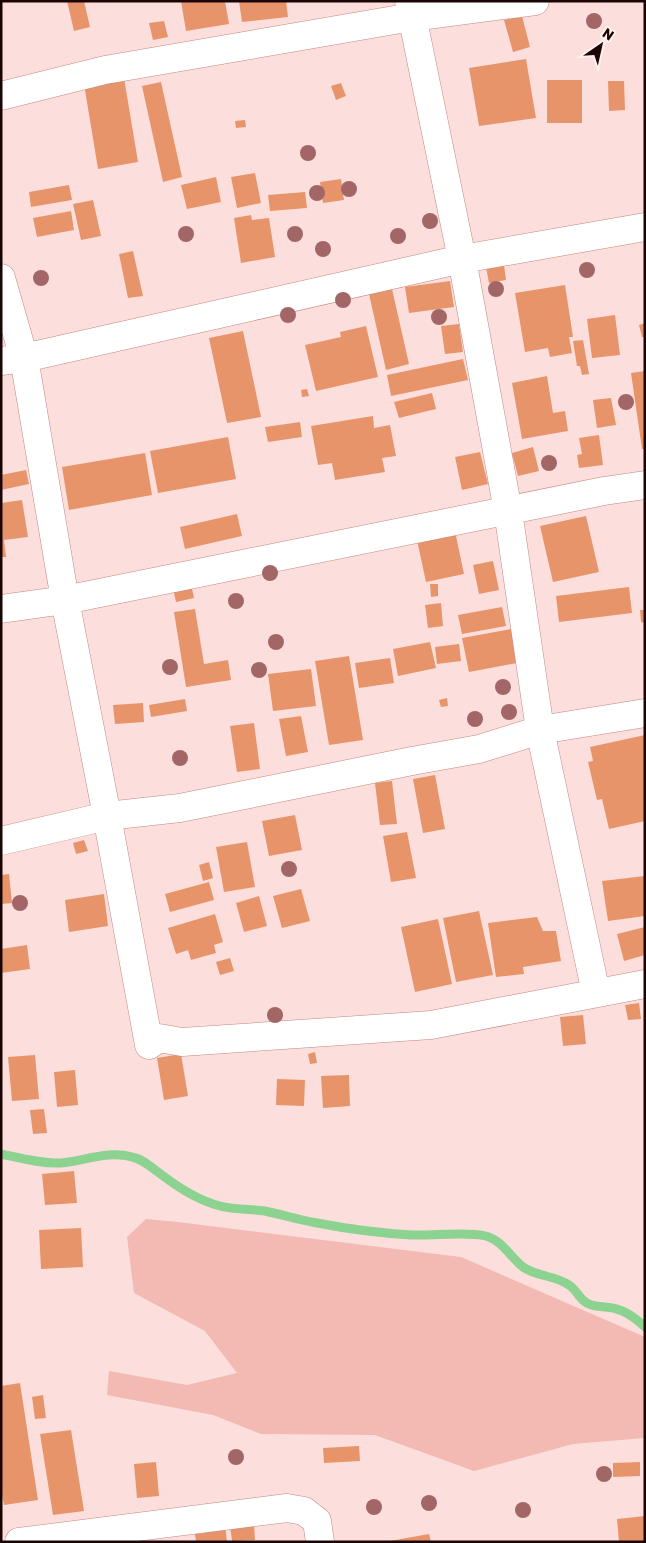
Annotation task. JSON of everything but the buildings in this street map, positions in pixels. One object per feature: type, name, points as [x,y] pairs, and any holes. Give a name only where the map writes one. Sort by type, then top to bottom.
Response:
[{"type":"street","points":[[1,96],[105,70],[411,9],[536,1]]},
{"type":"street","points":[[411,9],[462,259],[508,511],[540,730],[596,994]]},
{"type":"street","points":[[12,359],[462,259],[645,227]]},
{"type":"street","points":[[1,278],[12,359],[65,600],[149,1045],[159,1038],[182,1042],[431,1026],[645,984]]},
{"type":"street","points":[[1,609],[65,600],[604,491],[645,485]]},
{"type":"street","points":[[1,841],[107,816],[180,808],[412,760],[479,749],[540,730],[645,713]]},
{"type":"street","points":[[18,1542],[286,1508],[304,1511],[317,1522],[320,1542]]},
{"type":"shaded area","points":[[146,1219],[461,1257],[645,1337],[645,1438],[573,1444],[474,1471],[375,1435],[261,1434],[213,1415],[107,1395],[109,1371],[187,1385],[237,1373],[205,1331],[134,1293],[127,1237]]},
{"type":"waterway","points":[[1,1154],[46,1163],[70,1162],[105,1155],[123,1155],[143,1161],[172,1183],[195,1197],[226,1207],[265,1211],[317,1223],[375,1232],[411,1235],[469,1234],[486,1236],[497,1242],[518,1263],[528,1270],[564,1282],[572,1287],[589,1304],[622,1311],[632,1316],[645,1327]]}]
